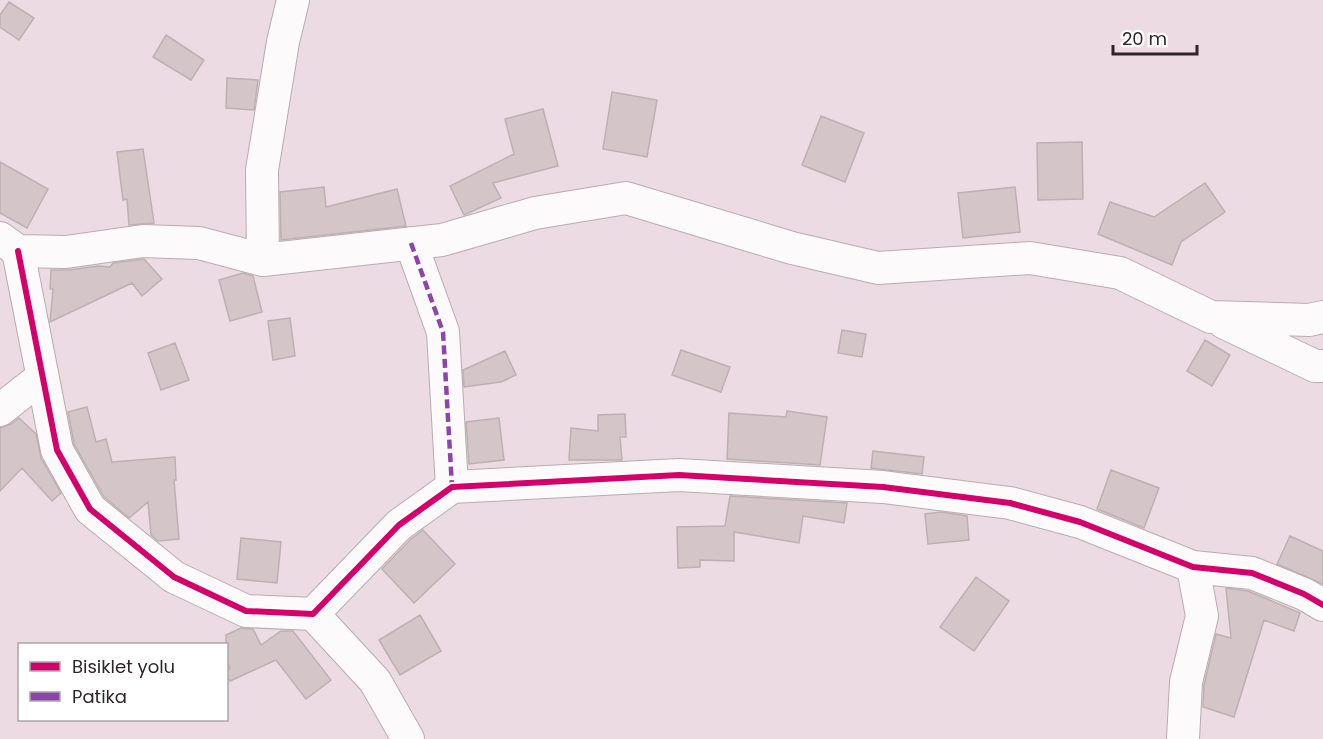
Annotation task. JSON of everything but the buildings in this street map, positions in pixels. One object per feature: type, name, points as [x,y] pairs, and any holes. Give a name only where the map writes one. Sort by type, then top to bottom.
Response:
[{"type":"street","points":[[263,260],[262,170],[283,42],[293,0]]},
{"type":"street","points":[[408,739],[375,681],[313,614],[246,612],[174,577],[90,509],[57,450],[42,377],[9,245],[66,252],[143,241],[199,243],[263,260],[442,240],[535,213],[626,198],[792,248],[878,268],[1030,258],[1120,273],[1316,366],[1323,366]]},
{"type":"street","points":[[411,243],[443,332],[452,487]]},
{"type":"street","points":[[1211,317],[1309,320],[1323,317]]},
{"type":"street","points":[[0,410],[42,377]]},
{"type":"street","points":[[313,614],[399,525],[452,487],[679,475],[884,487],[1010,502],[1080,522],[1193,567],[1252,573],[1304,594],[1323,605]]},
{"type":"street","points":[[1183,739],[1186,682],[1202,616],[1193,567]]},
{"type":"marked path","points":[[411,243],[443,332],[452,487]]},
{"type":"cycle path","points":[[18,251],[57,450],[90,509],[174,577],[246,611],[313,614],[399,525],[452,487],[679,475],[883,487],[1010,503],[1080,522],[1193,567],[1252,573],[1304,594],[1323,605]]}]
